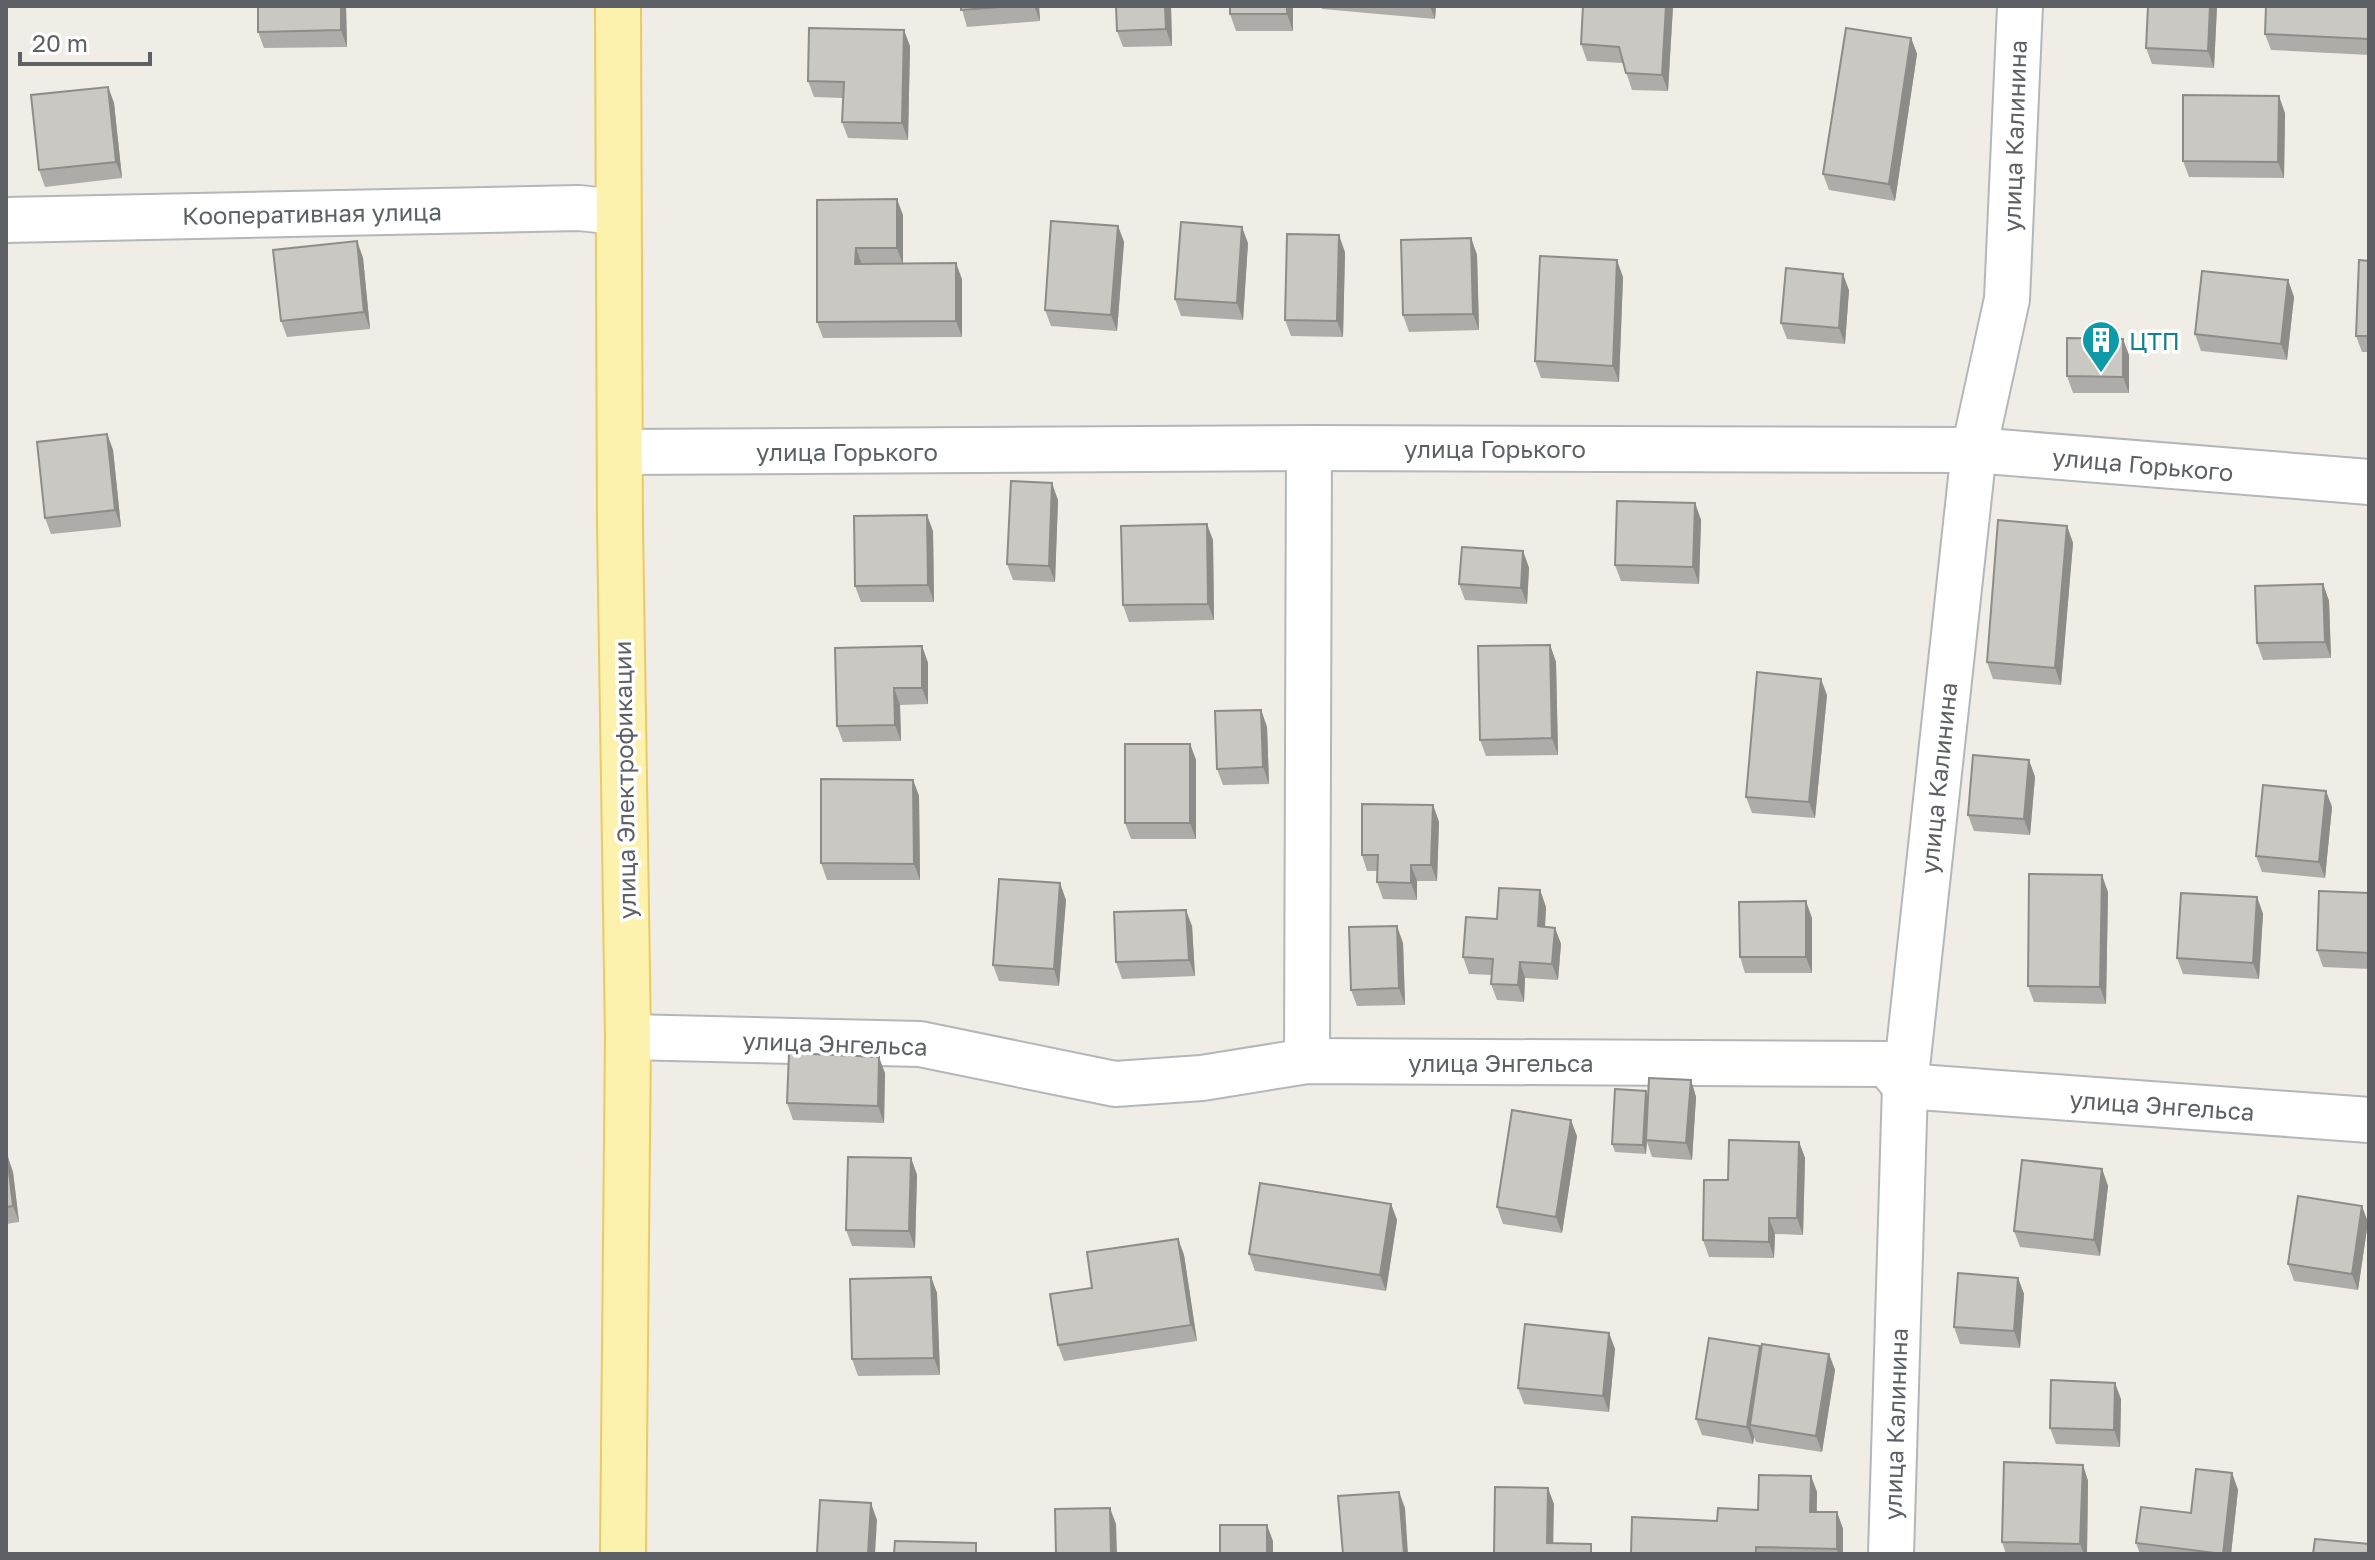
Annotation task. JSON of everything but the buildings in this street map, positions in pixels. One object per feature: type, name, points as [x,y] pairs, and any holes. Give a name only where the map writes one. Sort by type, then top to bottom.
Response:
[{"type":"main road","name":"улица Электрофикации","points":[[618,6],[628,1037],[623,1554]]},
{"type":"street","name":"улица Калинина","points":[[1891,1554],[1905,1086],[1974,450],[2007,299],[2020,6]]},
{"type":"street","name":"Кооперативная улица","points":[[6,220],[579,208],[618,212]]},
{"type":"street","name":"улица Горького","points":[[620,452],[1309,448],[1974,450],[2369,482]]},
{"type":"street","points":[[1307,1061],[1309,448]]},
{"type":"street","name":"улица Энгельса","points":[[628,1037],[920,1044],[1115,1084],[1202,1078],[1307,1061],[1887,1064],[1905,1086],[2369,1120]]},
{"type":"place","name":"ЦТП","points":[[2101,374]]}]
